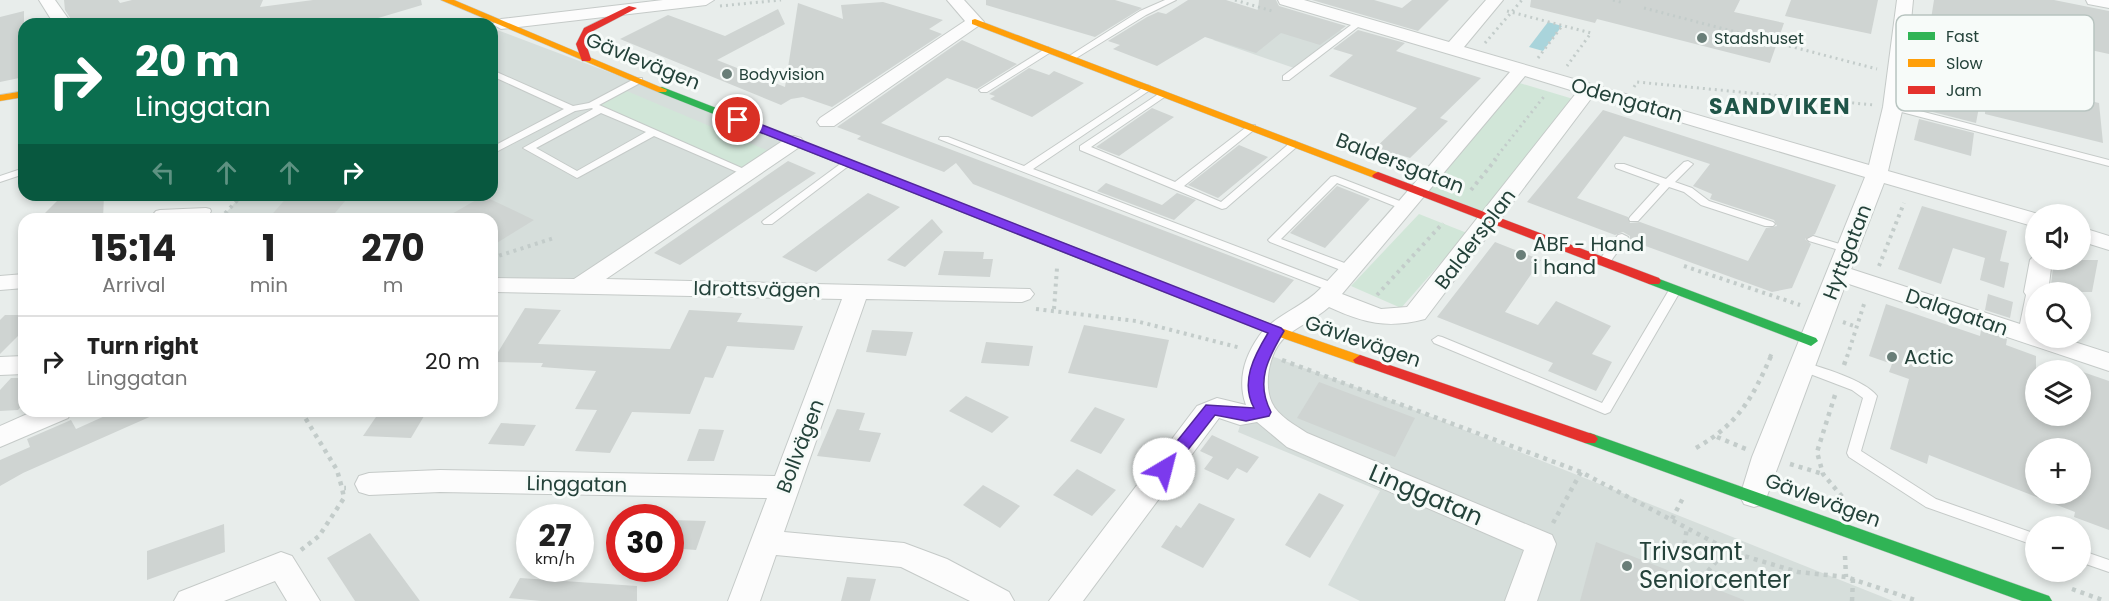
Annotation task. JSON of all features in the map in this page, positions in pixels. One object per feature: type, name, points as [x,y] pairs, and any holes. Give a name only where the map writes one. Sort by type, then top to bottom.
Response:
[{"type":"main road","name":"Gävlevägen","points":[[437,3],[479,18]]},
{"type":"main road","points":[[586,58],[581,43],[581,36],[586,30],[632,8]]},
{"type":"main road","name":"Baldersgatan","points":[[975,22],[1295,144],[1412,199],[1491,218],[1811,341]]},
{"type":"main road","name":"Gävlevägen","points":[[498,25],[847,162],[1270,342],[1692,474],[2043,601]]},
{"type":"main road","points":[[0,98],[18,95]]},
{"type":"street","points":[[47,0],[59,18]]},
{"type":"street","points":[[827,122],[975,22],[955,0]]},
{"type":"street","name":"Odengatan","points":[[1286,0],[1453,49],[1528,66],[1589,89],[2025,218]]},
{"type":"street","points":[[1453,49],[1495,0]]},
{"type":"street","name":"Hyttgatan","points":[[1903,15],[1905,0]]},
{"type":"street","points":[[2094,0],[2109,3]]},
{"type":"street","points":[[498,24],[632,8],[709,3]]},
{"type":"street","points":[[1065,601],[1206,413],[1216,408],[1240,415],[1263,412],[1256,388],[1256,374],[1270,342],[1331,292],[1528,66]]},
{"type":"street","name":"Hyttgatan","points":[[1754,496],[1811,341],[1877,173],[1893,107],[1896,74]]},
{"type":"street","name":"Baldersplan","points":[[1331,292],[1377,317],[1396,319],[1416,313],[1589,89]]},
{"type":"street","points":[[580,286],[794,142]]},
{"type":"street","points":[[2091,237],[2109,243]]},
{"type":"street","name":"Dalagatan","points":[[1844,261],[2025,334]]},
{"type":"street","points":[[0,283],[18,282]]},
{"type":"street","name":"Idrottsvägen","points":[[498,285],[1022,294]]},
{"type":"street","name":"Bollvägen","points":[[744,601],[857,291]]},
{"type":"street","name":"Dalagatan","points":[[2066,348],[2109,362]]},
{"type":"street","points":[[0,366],[18,364]]},
{"type":"street","name":"Linggatan","points":[[1263,412],[1279,428],[1297,440],[1540,544]]},
{"type":"street","points":[[0,437],[45,417]]},
{"type":"street","name":"Linggatan","points":[[369,484],[440,481],[784,487]]},
{"type":"street","points":[[766,542],[904,555],[936,568],[998,601]]},
{"type":"street","points":[[1521,601],[1540,544]]},
{"type":"street","points":[[190,601],[281,565],[304,601]]},
{"type":"lane","points":[[1070,58],[1143,13],[1172,0]]},
{"type":"lane","points":[[1286,78],[1359,21]]},
{"type":"lane","points":[[984,90],[1048,50]]},
{"type":"lane","points":[[498,76],[572,109]]},
{"type":"lane","points":[[639,80],[528,148],[577,175],[653,132]]},
{"type":"lane","points":[[1024,170],[1147,88]]},
{"type":"lane","points":[[1162,94],[1084,148],[1222,206],[1295,144]]},
{"type":"lane","points":[[498,148],[572,109],[597,107],[748,173]]},
{"type":"lane","points":[[1908,111],[2109,163]]},
{"type":"lane","points":[[1176,187],[1252,127]]},
{"type":"lane","points":[[944,140],[1331,292]]},
{"type":"lane","points":[[768,222],[847,162]]},
{"type":"lane","points":[[1634,219],[1654,195],[1688,164]]},
{"type":"lane","points":[[1620,166],[1688,190],[1705,203],[1769,224]]},
{"type":"lane","points":[[0,179],[18,173]]},
{"type":"lane","points":[[1351,270],[1274,240],[1335,179],[1412,199]]},
{"type":"lane","points":[[160,213],[206,211]]},
{"type":"lane","points":[[1604,262],[1622,237]]},
{"type":"lane","points":[[1813,239],[1844,261]]},
{"type":"lane","points":[[1438,340],[1605,408],[1675,290]]},
{"type":"lane","points":[[1802,366],[1857,387],[1870,396],[1854,453],[1930,503],[2025,536]]},
{"type":"lane","points":[[2091,560],[2109,566]]},
{"type":"path","points":[[709,3],[781,0]]},
{"type":"path","points":[[1488,40],[1522,0]]},
{"type":"path","points":[[1613,0],[1624,3]]},
{"type":"path","points":[[1644,8],[1896,74]]},
{"type":"path","points":[[1512,12],[1591,33],[1563,72]]},
{"type":"path","points":[[1528,66],[1562,26]]},
{"type":"path","points":[[1630,92],[1637,82],[1893,107]]},
{"type":"path","points":[[226,213],[236,201]]},
{"type":"path","points":[[498,256],[554,238]]},
{"type":"path","points":[[1675,263],[1799,307],[1802,300]]},
{"type":"path","points":[[1270,342],[1581,472],[1727,549],[1798,572],[1853,579],[1918,601]]},
{"type":"path","points":[[1672,519],[1692,474],[1696,448],[1717,437],[1741,415],[1776,344]]},
{"type":"path","points":[[281,565],[319,536],[344,498],[337,470],[305,417]]},
{"type":"path","points":[[1540,544],[1581,472]]},
{"type":"path","points":[[342,488],[369,484]]},
{"type":"path","points":[[1683,562],[1687,527]]},
{"type":"path","points":[[1708,571],[1727,549]]},
{"type":"path","points":[[1852,601],[1853,579]]},
{"type":"shaded area","points":[[1264,5],[1343,31],[1294,68],[1213,40]]},
{"type":"shaded area","points":[[498,30],[794,142],[580,286],[498,285],[498,213],[226,213],[236,201],[498,201]]},
{"type":"shaded area","points":[[1263,353],[1369,392],[1893,601],[1360,601],[1328,585],[1380,491],[1238,432]]},
{"type":"green space","points":[[1513,81],[1580,101],[1491,218],[1419,191]]},
{"type":"green space","points":[[622,89],[776,154],[748,173],[592,105]]},
{"type":"green space","points":[[1419,214],[1467,233],[1401,308],[1351,286]]},
{"type":"water","points":[[1548,22],[1562,26],[1543,51],[1529,47]]},
{"type":"building","points":[[64,0],[118,0],[120,3],[132,0],[263,0],[260,7],[313,0],[421,0],[422,5],[378,18],[70,18],[65,10]]},
{"type":"building","points":[[986,0],[1115,0],[1142,8],[1095,37],[986,5]]},
{"type":"building","points":[[1188,0],[1226,0],[1258,10],[1259,0],[1276,0],[1279,6],[1346,26],[1320,45],[1281,33],[1256,53],[1205,37],[1157,66],[1113,49],[1120,45],[1108,41],[1147,17],[1158,12],[1166,14]]},
{"type":"building","points":[[1312,0],[1374,0],[1402,8],[1412,0],[1449,0],[1418,31]]},
{"type":"building","points":[[1531,0],[1740,0],[1734,12],[1784,23],[1770,63],[1597,19],[1595,23],[1530,7]]},
{"type":"building","points":[[1791,0],[1878,0],[1871,34],[1785,16]]},
{"type":"building","points":[[1934,0],[2054,0],[2109,11],[2109,54],[2094,51],[2094,15],[1932,15]]},
{"type":"building","points":[[883,2],[943,20],[929,29],[942,34],[832,107],[803,97],[791,99],[781,105],[620,39],[668,15],[725,36],[778,9],[785,24],[717,60],[785,87],[798,3],[843,19],[841,5]]},
{"type":"building","points":[[24,11],[24,18],[18,18],[18,78],[0,82],[0,17]]},
{"type":"building","points":[[1358,30],[1405,43],[1396,51],[1481,78],[1440,118],[1448,121],[1410,158],[1397,154],[1389,162],[1369,154],[1417,108],[1329,76],[1353,55],[1333,49]]},
{"type":"building","points":[[962,40],[1017,64],[977,89],[947,78],[881,123],[1294,280],[1274,303],[973,184],[956,163],[944,172],[857,139],[861,136],[837,127]]},
{"type":"building","points":[[1029,68],[1049,75],[1054,71],[1084,83],[1032,117],[990,99],[995,96],[989,94]]},
{"type":"building","points":[[2094,102],[2099,103],[2103,143],[1985,114],[1985,111],[2094,111]]},
{"type":"building","points":[[1152,108],[1174,117],[1119,156],[1096,147]]},
{"type":"building","points":[[1603,110],[1836,185],[1815,234],[1805,239],[1811,244],[1792,288],[1772,292],[1629,240],[1630,236],[1623,232],[1615,235],[1527,202]],"holes":[[[1624,136],[1710,164],[1693,186],[1712,194],[1710,199],[1774,220],[1777,226],[1766,228],[1748,261],[1640,222],[1630,223],[1628,217],[1577,198]]]},
{"type":"building","points":[[1929,111],[1978,111],[1976,123]]},
{"type":"building","points":[[1919,119],[1974,133],[1971,156],[1914,140]]},
{"type":"building","points":[[1239,145],[1268,157],[1218,198],[1188,185]]},
{"type":"building","points":[[788,161],[816,173],[680,265],[654,253]]},
{"type":"building","points":[[1106,183],[1162,205],[1177,193],[1196,200],[1174,220],[1097,191]]},
{"type":"building","points":[[1337,186],[1370,199],[1325,248],[1290,233]]},
{"type":"building","points":[[868,193],[900,207],[816,272],[782,257]]},
{"type":"building","points":[[57,201],[104,201],[103,213],[45,213]]},
{"type":"building","points":[[284,201],[345,201],[335,213],[273,213]]},
{"type":"building","points":[[474,201],[494,201],[534,220],[498,242],[498,213],[453,213]]},
{"type":"building","points":[[1922,206],[2007,231],[2000,261],[2009,263],[2004,288],[1980,280],[1985,258],[1953,248],[1941,284],[1898,269]]},
{"type":"building","points":[[932,219],[943,232],[905,267],[887,260]]},
{"type":"building","points":[[1495,242],[1541,260],[1505,312],[1538,325],[1556,301],[1611,326],[1592,354],[1612,362],[1596,391],[1548,371],[1553,363],[1437,317]]},
{"type":"building","points":[[944,251],[984,252],[983,259],[993,259],[990,277],[938,275]]},
{"type":"building","points":[[2091,260],[2098,260],[2092,292],[2091,282],[2051,282],[2053,270],[2091,270]]},
{"type":"building","points":[[1988,294],[2013,302],[2010,318],[1985,310]]},
{"type":"building","points":[[1886,304],[1980,336],[1981,330],[2007,339],[2006,345],[2036,356],[2036,360],[2025,360],[2025,426],[2091,426],[2091,375],[2109,381],[2109,530],[2091,523],[2091,516],[2074,516],[2075,512],[2055,504],[2091,504],[2091,438],[2025,438],[2025,492],[1929,455],[1927,464],[1890,449],[1909,379],[1889,372],[1892,364],[1869,356]]},
{"type":"building","points":[[525,308],[561,310],[538,344],[670,349],[689,310],[742,313],[737,322],[803,326],[794,350],[727,346],[713,378],[705,377],[690,414],[632,412],[610,453],[575,451],[597,410],[575,409],[596,371],[541,367],[543,363],[498,362],[498,352]]},
{"type":"building","points":[[5,315],[18,315],[18,336],[0,354],[0,320]]},
{"type":"building","points":[[1084,325],[1169,340],[1157,388],[1068,373]]},
{"type":"building","points":[[872,330],[913,332],[906,356],[866,352]]},
{"type":"building","points":[[986,342],[1033,346],[1029,366],[981,363]]},
{"type":"building","points":[[11,378],[18,378],[18,410],[0,411],[0,390]]},
{"type":"building","points":[[1319,382],[1415,418],[1395,457],[1297,418]]},
{"type":"building","points":[[966,396],[1009,417],[992,433],[949,411]]},
{"type":"building","points":[[1095,407],[1125,419],[1101,454],[1070,441]]},
{"type":"building","points":[[837,409],[865,413],[859,430],[881,433],[870,462],[817,456]]},
{"type":"building","points":[[103,417],[149,417],[23,473],[0,486],[0,460],[30,447],[27,439],[71,420],[76,429]]},
{"type":"building","points":[[376,417],[423,417],[411,438],[363,436]]},
{"type":"building","points":[[501,423],[536,425],[524,446],[488,444]]},
{"type":"building","points":[[699,429],[724,430],[714,461],[687,461]]},
{"type":"building","points":[[1212,435],[1259,457],[1247,473],[1237,468],[1228,480],[1204,469],[1213,457],[1200,451]]},
{"type":"building","points":[[1077,469],[1116,490],[1092,516],[1053,495]]},
{"type":"building","points":[[983,485],[1020,506],[1000,528],[963,505]]},
{"type":"building","points":[[1319,493],[1344,505],[1310,558],[1285,545]]},
{"type":"building","points":[[1199,503],[1235,519],[1203,568],[1161,547],[1176,525],[1181,528]]},
{"type":"building","points":[[684,520],[706,521],[696,550],[684,549]]},
{"type":"building","points":[[224,524],[225,552],[147,580],[147,551]]},
{"type":"building","points":[[370,533],[420,601],[355,601],[327,558]]},
{"type":"building","points":[[1596,542],[1744,600],[1744,601],[1580,601]]},
{"type":"building","points":[[847,577],[876,579],[870,601],[841,601]]},
{"type":"building","points":[[518,582],[578,582],[637,586],[637,601],[541,601],[509,598]]},
{"type":"traffic: fast","points":[[662,90],[1105,264]]},
{"type":"traffic: fast","points":[[1654,281],[1811,341]]},
{"type":"traffic: fast","points":[[1590,439],[2043,601]]},
{"type":"traffic: slow","points":[[446,0],[489,18]]},
{"type":"traffic: slow","points":[[498,22],[662,90]]},
{"type":"traffic: slow","points":[[975,22],[1378,176]]},
{"type":"traffic: slow","points":[[0,98],[18,95]]},
{"type":"traffic: slow","points":[[1105,264],[1276,331],[1360,360]]},
{"type":"traffic: jam","points":[[586,59],[581,44],[587,30],[632,8]]},
{"type":"traffic: jam","points":[[1378,176],[1654,281]]},
{"type":"traffic: jam","points":[[1360,360],[1590,439]]},
{"type":"place","name":"Stadshuset","points":[[1702,38]]},
{"type":"place","name":"Bodyvision","points":[[727,74]]},
{"type":"place","name":"ABF - Hand i hand","points":[[1521,255]]},
{"type":"place","name":"Actic","points":[[1892,357]]},
{"type":"place","name":"Trivsamt Seniorcenter","points":[[1627,566]]},
{"type":"district","name":"SANDVIKEN","points":[[1780,106]]},
{"type":"route","points":[[738,120],[1276,331],[1263,353],[1256,374],[1257,400],[1263,412],[1240,415],[1224,409],[1211,409],[1164,469]]}]
